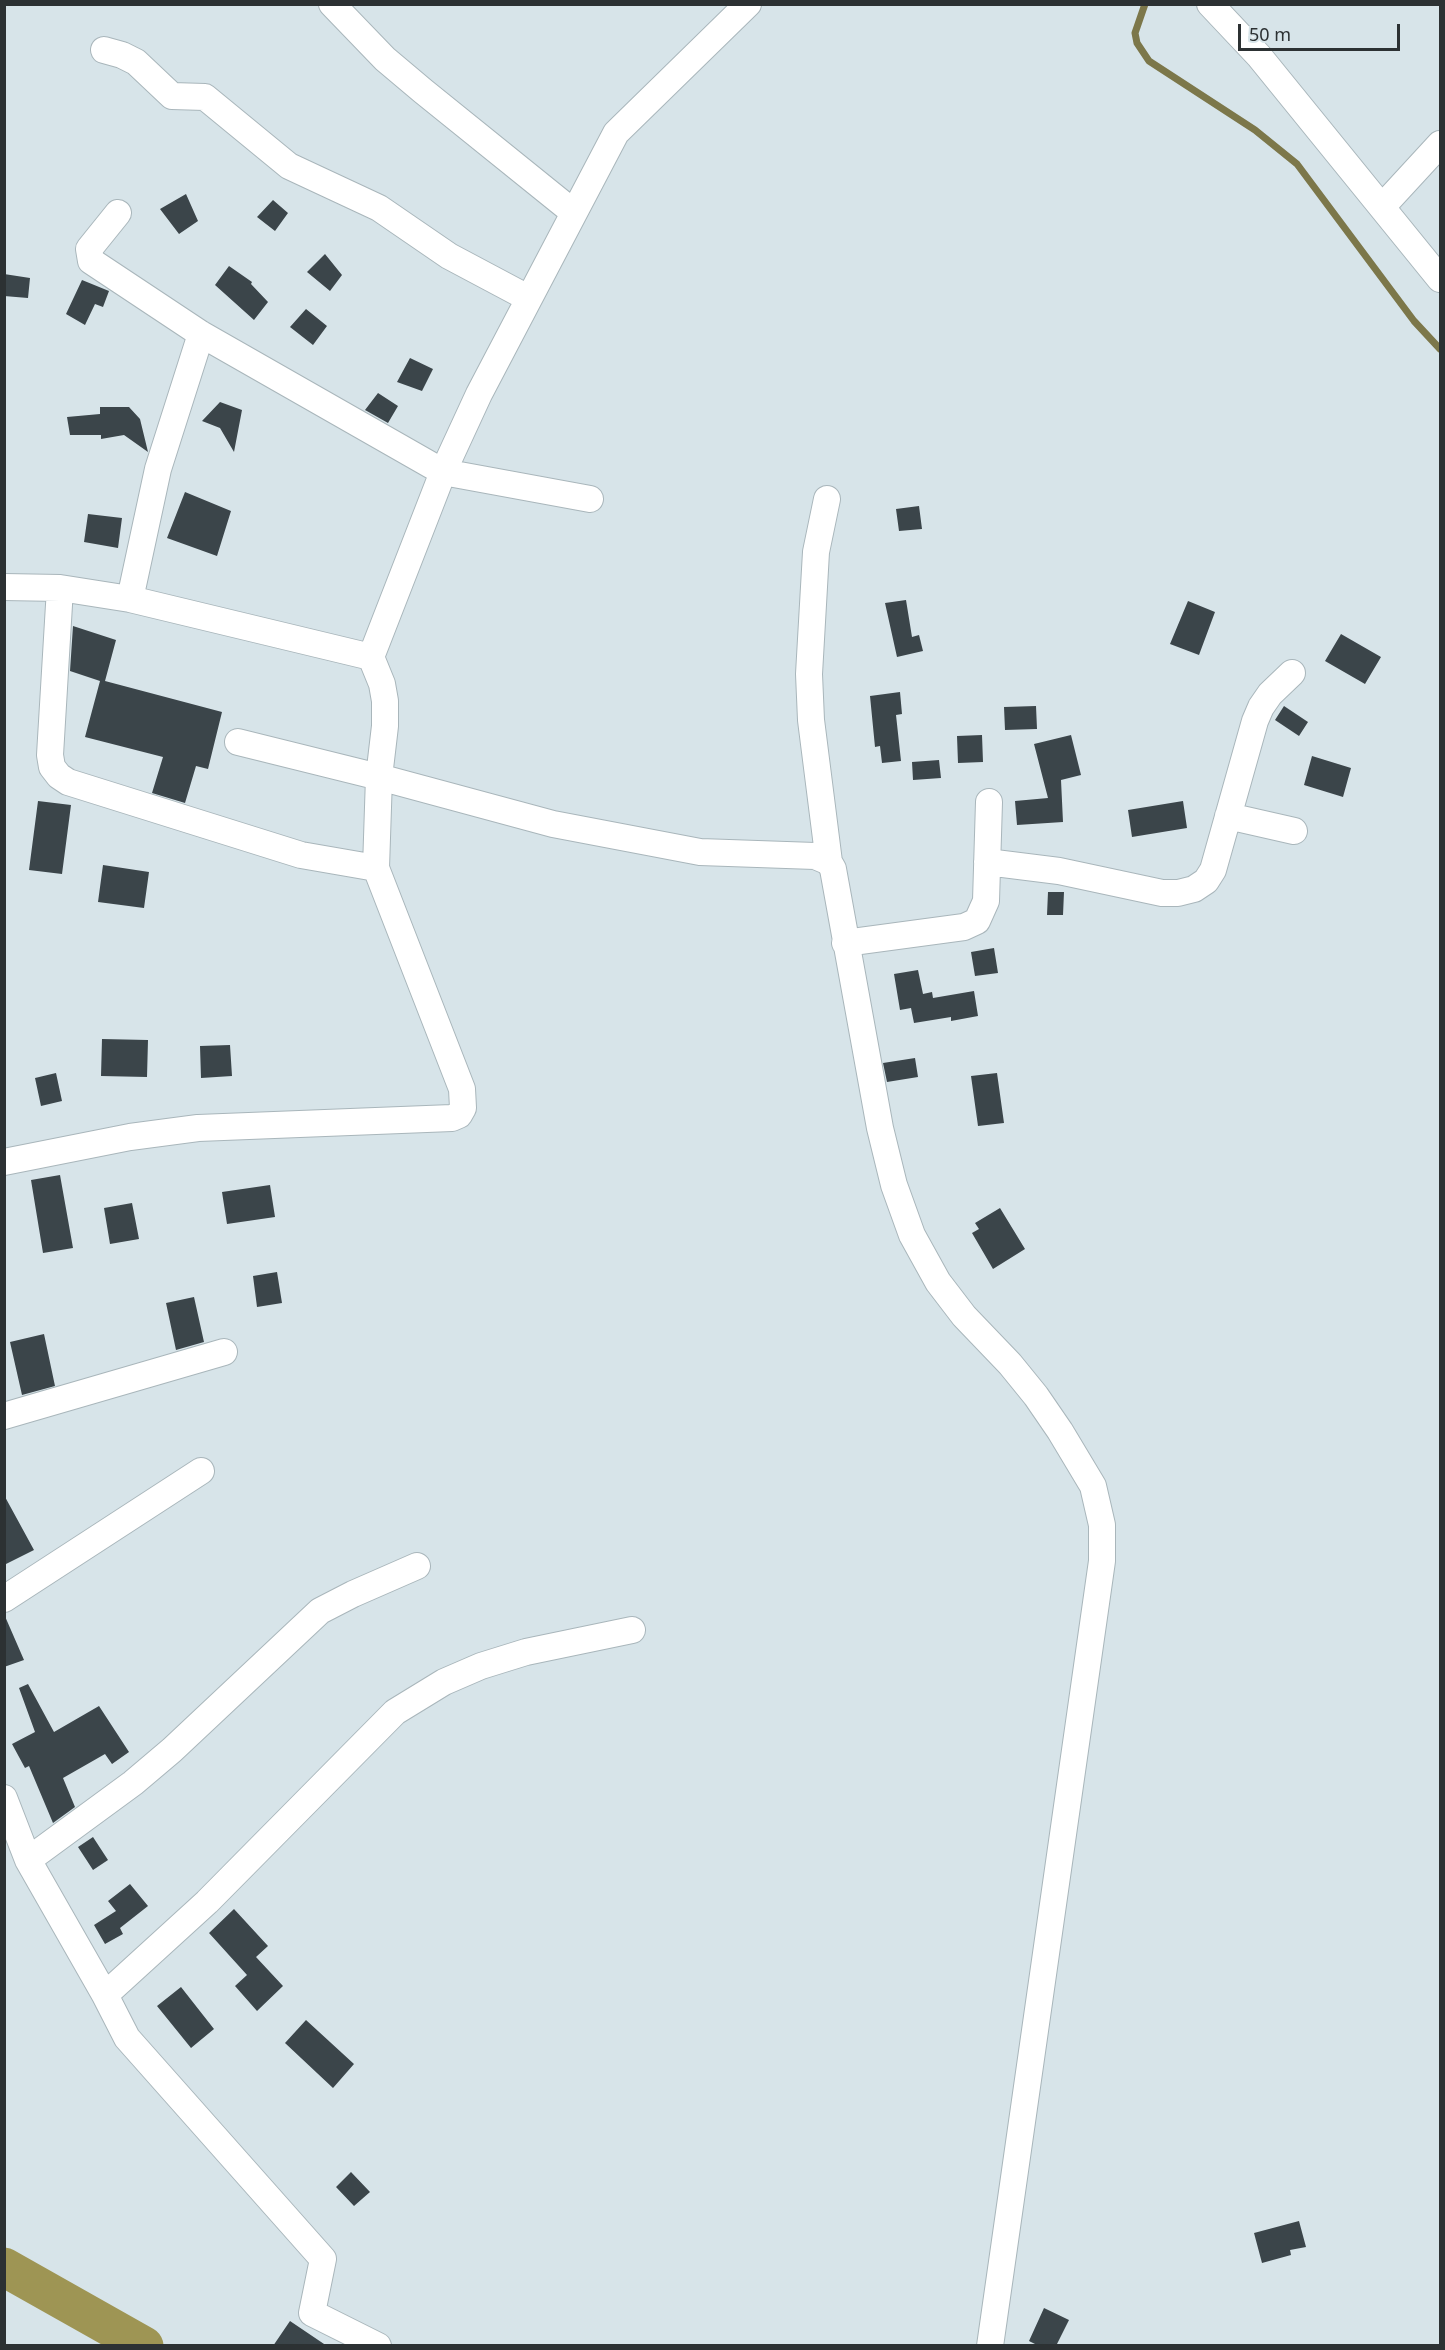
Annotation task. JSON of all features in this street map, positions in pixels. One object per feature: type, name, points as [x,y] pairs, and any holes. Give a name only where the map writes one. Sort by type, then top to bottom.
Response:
[{"type":"street","points":[[332,4],[385,59],[423,92],[573,212]]},
{"type":"street","points":[[4,1162],[130,1137],[198,1128],[452,1119],[459,1115],[463,1108],[462,1089],[376,868],[379,777],[385,726],[385,701],[382,684],[371,657],[442,472],[528,297],[616,133],[748,4]]},
{"type":"street","points":[[1211,5],[1259,56],[1440,279]]},
{"type":"street","points":[[104,50],[136,62],[172,96],[205,97],[289,166],[379,208],[448,256],[528,297]]},
{"type":"street","points":[[1382,207],[1440,144]]},
{"type":"street","points":[[118,213],[88,249],[91,261],[201,334],[442,472],[590,499]]},
{"type":"street","points":[[130,599],[158,469],[201,334]]},
{"type":"street","points":[[827,499],[816,552],[809,674],[811,720],[829,862],[833,869],[880,1128],[894,1185],[912,1235],[938,1282],[957,1308],[1010,1364],[1060,1431],[1093,1486],[1102,1525],[1102,1561],[990,2346]]},
{"type":"street","points":[[4,587],[60,588],[130,599],[371,657]]},
{"type":"street","points":[[60,588],[50,754],[52,767],[59,776],[68,782],[301,855],[376,868]]},
{"type":"street","points":[[987,862],[1059,871],[1162,893],[1178,893],[1194,889],[1206,881],[1213,870],[1255,721],[1270,694],[1292,673]]},
{"type":"street","points":[[238,742],[553,824],[700,852],[815,856],[829,862]]},
{"type":"street","points":[[845,944],[964,927],[977,921],[986,902],[989,802]]},
{"type":"street","points":[[1228,816],[1294,831]]},
{"type":"street","points":[[4,1416],[224,1352]]},
{"type":"street","points":[[4,1599],[201,1471]]},
{"type":"street","points":[[28,1860],[133,1783],[172,1750],[320,1611],[417,1566]]},
{"type":"street","points":[[105,1995],[207,1902],[395,1712],[444,1682],[482,1666],[526,1652],[632,1630]]},
{"type":"street","points":[[4,1798],[28,1860],[127,2038],[323,2259],[312,2313],[378,2346]]},
{"type":"building","points":[[186,194],[198,221],[179,234],[160,209]]},
{"type":"building","points":[[273,200],[288,213],[275,231],[257,217]]},
{"type":"building","points":[[325,254],[342,275],[330,291],[307,272]]},
{"type":"building","points":[[229,266],[252,282],[251,284],[268,302],[254,320],[215,285]]},
{"type":"building","points":[[4,274],[30,278],[28,298],[4,296]]},
{"type":"building","points":[[82,280],[109,291],[103,307],[95,304],[85,325],[66,314]]},
{"type":"building","points":[[306,309],[327,326],[313,345],[290,327]]},
{"type":"building","points":[[410,358],[433,369],[422,391],[397,382]]},
{"type":"building","points":[[378,393],[398,406],[388,423],[365,410]]},
{"type":"building","points":[[220,402],[242,410],[234,452],[220,428],[202,421]]},
{"type":"building","points":[[100,407],[129,407],[140,419],[148,452],[124,435],[101,439],[101,435],[70,435],[67,417],[100,414]]},
{"type":"building","points":[[185,492],[231,511],[217,556],[167,538]]},
{"type":"building","points":[[919,506],[922,529],[899,531],[896,509]]},
{"type":"building","points":[[88,514],[122,518],[118,548],[84,542]]},
{"type":"building","points":[[906,600],[912,637],[919,635],[923,651],[897,657],[885,603]]},
{"type":"building","points":[[1188,601],[1215,612],[1199,655],[1170,644]]},
{"type":"building","points":[[73,626],[116,640],[105,681],[222,712],[208,769],[196,766],[185,803],[152,793],[163,757],[85,737],[100,681],[70,671]]},
{"type":"building","points":[[1341,634],[1381,657],[1365,684],[1325,661]]},
{"type":"building","points":[[900,692],[902,714],[896,715],[901,761],[882,763],[880,746],[875,747],[870,696]]},
{"type":"building","points":[[1036,706],[1037,729],[1005,730],[1004,707]]},
{"type":"building","points":[[1284,706],[1308,722],[1299,736],[1275,720]]},
{"type":"building","points":[[982,735],[983,762],[958,763],[957,736]]},
{"type":"building","points":[[1071,735],[1081,775],[1061,780],[1063,822],[1017,825],[1015,801],[1048,798],[1034,744]]},
{"type":"building","points":[[1312,756],[1351,768],[1343,797],[1304,785]]},
{"type":"building","points":[[939,760],[941,778],[913,780],[912,762]]},
{"type":"building","points":[[38,801],[71,805],[62,874],[29,870]]},
{"type":"building","points":[[1183,801],[1187,828],[1132,837],[1128,810]]},
{"type":"building","points":[[103,865],[149,872],[144,908],[98,902]]},
{"type":"building","points":[[1048,892],[1064,892],[1063,915],[1047,915]]},
{"type":"building","points":[[994,948],[998,973],[975,976],[971,952]]},
{"type":"building","points":[[918,970],[923,994],[932,992],[933,998],[974,991],[978,1016],[951,1021],[951,1017],[914,1023],[911,1008],[900,1010],[894,974]]},
{"type":"building","points":[[102,1039],[148,1040],[147,1077],[101,1076]]},
{"type":"building","points":[[230,1045],[232,1076],[201,1078],[200,1046]]},
{"type":"building","points":[[915,1058],[918,1077],[887,1082],[883,1063]]},
{"type":"building","points":[[56,1073],[62,1101],[41,1106],[35,1078]]},
{"type":"building","points":[[997,1073],[1004,1123],[978,1126],[971,1076]]},
{"type":"building","points":[[60,1175],[73,1248],[43,1253],[31,1180]]},
{"type":"building","points":[[270,1185],[275,1217],[227,1224],[222,1192]]},
{"type":"building","points":[[132,1203],[139,1239],[110,1244],[104,1208]]},
{"type":"building","points":[[1000,1208],[1025,1249],[993,1269],[972,1233],[979,1229],[975,1223]]},
{"type":"building","points":[[277,1272],[282,1303],[257,1307],[253,1276]]},
{"type":"building","points":[[194,1297],[204,1342],[176,1350],[166,1303]]},
{"type":"building","points":[[44,1334],[55,1386],[22,1395],[10,1342]]},
{"type":"building","points":[[4,1495],[34,1550],[4,1565]]},
{"type":"building","points":[[4,1614],[24,1660],[4,1667]]},
{"type":"building","points":[[28,1684],[54,1732],[99,1706],[129,1752],[112,1764],[105,1754],[63,1778],[75,1807],[53,1823],[29,1766],[25,1768],[12,1744],[35,1732],[19,1688]]},
{"type":"building","points":[[93,1837],[108,1860],[93,1870],[78,1847]]},
{"type":"building","points":[[130,1884],[148,1906],[120,1928],[123,1934],[105,1944],[94,1925],[116,1911],[108,1901]]},
{"type":"building","points":[[234,1909],[268,1946],[256,1957],[283,1986],[257,2011],[235,1986],[247,1975],[209,1933]]},
{"type":"building","points":[[181,1987],[214,2029],[191,2048],[157,2006]]},
{"type":"building","points":[[306,2020],[354,2064],[333,2088],[285,2043]]},
{"type":"building","points":[[351,2172],[370,2192],[354,2206],[336,2187]]},
{"type":"building","points":[[1299,2221],[1306,2247],[1290,2250],[1291,2255],[1262,2263],[1254,2233]]},
{"type":"building","points":[[1044,2308],[1069,2320],[1056,2346],[1039,2346],[1029,2341]]},
{"type":"building","points":[[290,2321],[327,2346],[273,2346]]},
{"type":"waterway","points":[[1145,4],[1135,33],[1137,43],[1149,61],[1255,130],[1297,164],[1414,321],[1440,349]]},
{"type":"waterway","points":[[4,2267],[144,2346]]}]
